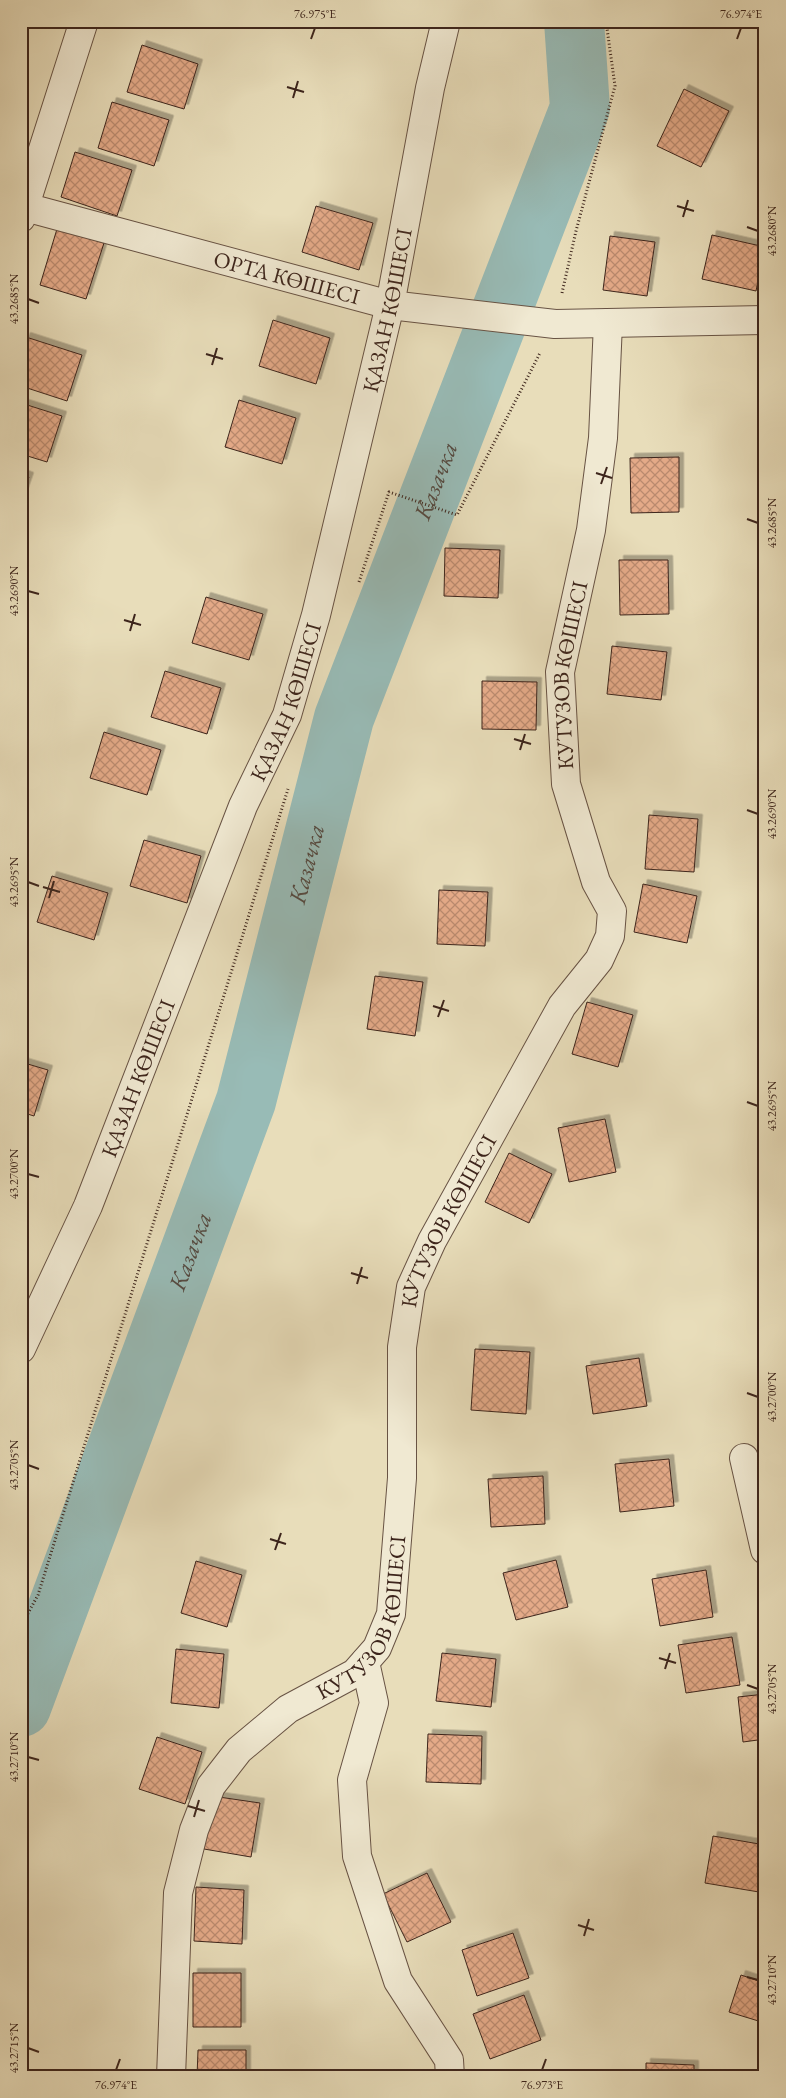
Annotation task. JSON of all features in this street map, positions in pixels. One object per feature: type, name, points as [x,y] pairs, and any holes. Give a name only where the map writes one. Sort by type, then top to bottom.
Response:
[{"type":"street","points":[[23,213],[84,21]]},
{"type":"street","name":"ҚАЗАН КӨШЕСІ","points":[[21,1349],[88,1206],[242,806],[287,715],[400,306],[430,88],[446,21]]},
{"type":"street","name":"ОРТА КӨШЕСІ","points":[[23,213],[400,306],[547,324],[765,320]]},
{"type":"street","name":"КУТУЗОВ КӨШЕСІ","points":[[171,2077],[178,1893],[194,1830],[211,1786],[238,1750],[288,1709],[354,1673],[377,1648],[391,1614],[402,1478],[402,1347],[411,1287],[432,1241],[562,1006],[599,960],[610,936],[612,911],[596,882],[566,784],[560,672],[591,530],[603,438],[608,323]]},
{"type":"street","points":[[744,1458],[765,1550]]},
{"type":"street","points":[[365,1662],[374,1703],[352,1780],[357,1856],[398,1981],[449,2060],[450,2077]]},
{"type":"path","points":[[358,584],[389,492],[457,515],[547,324],[576,231],[614,86],[606,21]]},
{"type":"path","points":[[21,1626],[38,1595],[289,787]]},
{"type":"building","points":[[142,45],[198,64],[184,109],[127,92]]},
{"type":"building","points":[[684,89],[729,111],[701,167],[657,146]]},
{"type":"building","points":[[112,102],[169,120],[154,166],[98,148]]},
{"type":"building","points":[[75,152],[132,170],[117,216],[61,197]]},
{"type":"building","points":[[316,206],[373,223],[359,270],[302,252]]},
{"type":"building","points":[[57,229],[104,243],[86,299],[40,285]]},
{"type":"building","points":[[712,235],[765,247],[756,291],[702,279]]},
{"type":"building","points":[[610,236],[655,242],[647,296],[603,290]]},
{"type":"building","points":[[273,320],[330,338],[316,384],[259,366]]},
{"type":"building","points":[[26,337],[82,355],[67,401],[21,386],[21,350]]},
{"type":"building","points":[[239,400],[296,418],[282,464],[225,447]]},
{"type":"building","points":[[21,403],[62,416],[47,462],[21,454]]},
{"type":"building","points":[[679,457],[679,512],[631,513],[630,458]]},
{"type":"building","points":[[21,474],[29,477],[21,500]]},
{"type":"building","points":[[445,548],[500,550],[498,598],[444,596]]},
{"type":"building","points":[[619,560],[668,560],[669,614],[620,615]]},
{"type":"building","points":[[206,597],[263,614],[249,660],[192,643]]},
{"type":"building","points":[[612,646],[667,652],[661,700],[607,694]]},
{"type":"building","points":[[165,671],[221,688],[207,734],[151,717]]},
{"type":"building","points":[[482,681],[537,682],[536,730],[482,729]]},
{"type":"building","points":[[104,732],[161,750],[147,795],[90,778]]},
{"type":"building","points":[[649,815],[698,819],[694,872],[645,869]]},
{"type":"building","points":[[144,840],[201,856],[187,903],[130,886]]},
{"type":"building","points":[[52,876],[108,893],[94,940],[37,922]]},
{"type":"building","points":[[643,884],[697,896],[687,943],[634,932]]},
{"type":"building","points":[[439,890],[488,892],[485,946],[437,944]]},
{"type":"building","points":[[375,976],[423,982],[415,1036],[367,1029]]},
{"type":"building","points":[[587,1002],[633,1015],[618,1067],[572,1054]]},
{"type":"building","points":[[21,1062],[48,1070],[34,1116],[21,1112]]},
{"type":"building","points":[[605,1119],[616,1172],[569,1182],[558,1128]]},
{"type":"building","points":[[509,1153],[552,1174],[529,1223],[485,1202]]},
{"type":"building","points":[[475,1349],[530,1352],[526,1414],[471,1410]]},
{"type":"building","points":[[639,1358],[647,1406],[593,1414],[586,1366]]},
{"type":"building","points":[[669,1459],[674,1506],[620,1512],[615,1464]]},
{"type":"building","points":[[543,1476],[545,1524],[491,1527],[488,1479]]},
{"type":"building","points":[[556,1560],[568,1607],[516,1620],[503,1573]]},
{"type":"building","points":[[196,1561],[242,1575],[227,1627],[181,1613]]},
{"type":"building","points":[[706,1570],[713,1617],[660,1626],[652,1579]]},
{"type":"building","points":[[732,1637],[740,1685],[686,1693],[678,1645]]},
{"type":"building","points":[[176,1649],[224,1654],[219,1708],[171,1703]]},
{"type":"building","points":[[442,1653],[496,1659],[491,1707],[436,1701]]},
{"type":"building","points":[[765,1694],[765,1739],[743,1742],[738,1697]]},
{"type":"building","points":[[428,1734],[482,1736],[481,1784],[426,1782]]},
{"type":"building","points":[[157,1737],[202,1752],[185,1804],[139,1789]]},
{"type":"building","points":[[212,1796],[260,1803],[251,1857],[204,1849]]},
{"type":"building","points":[[713,1836],[765,1845],[765,1858],[759,1892],[705,1883]]},
{"type":"building","points":[[427,1873],[451,1922],[407,1942],[383,1894]]},
{"type":"building","points":[[196,1887],[244,1890],[242,1944],[194,1941]]},
{"type":"building","points":[[513,1933],[529,1978],[477,1996],[462,1950]]},
{"type":"building","points":[[193,1973],[241,1973],[241,2027],[193,2027]]},
{"type":"building","points":[[741,1975],[765,1983],[765,2023],[729,2012]]},
{"type":"building","points":[[524,1995],[541,2040],[490,2059],[473,2014]]},
{"type":"building","points":[[198,2050],[246,2050],[246,2077],[197,2077]]},
{"type":"building","points":[[646,2063],[694,2065],[694,2077],[646,2077]]},
{"type":"waterway","name":"Казачка","points":[[21,1707],[246,1101],[344,718],[580,108],[574,21]]}]
